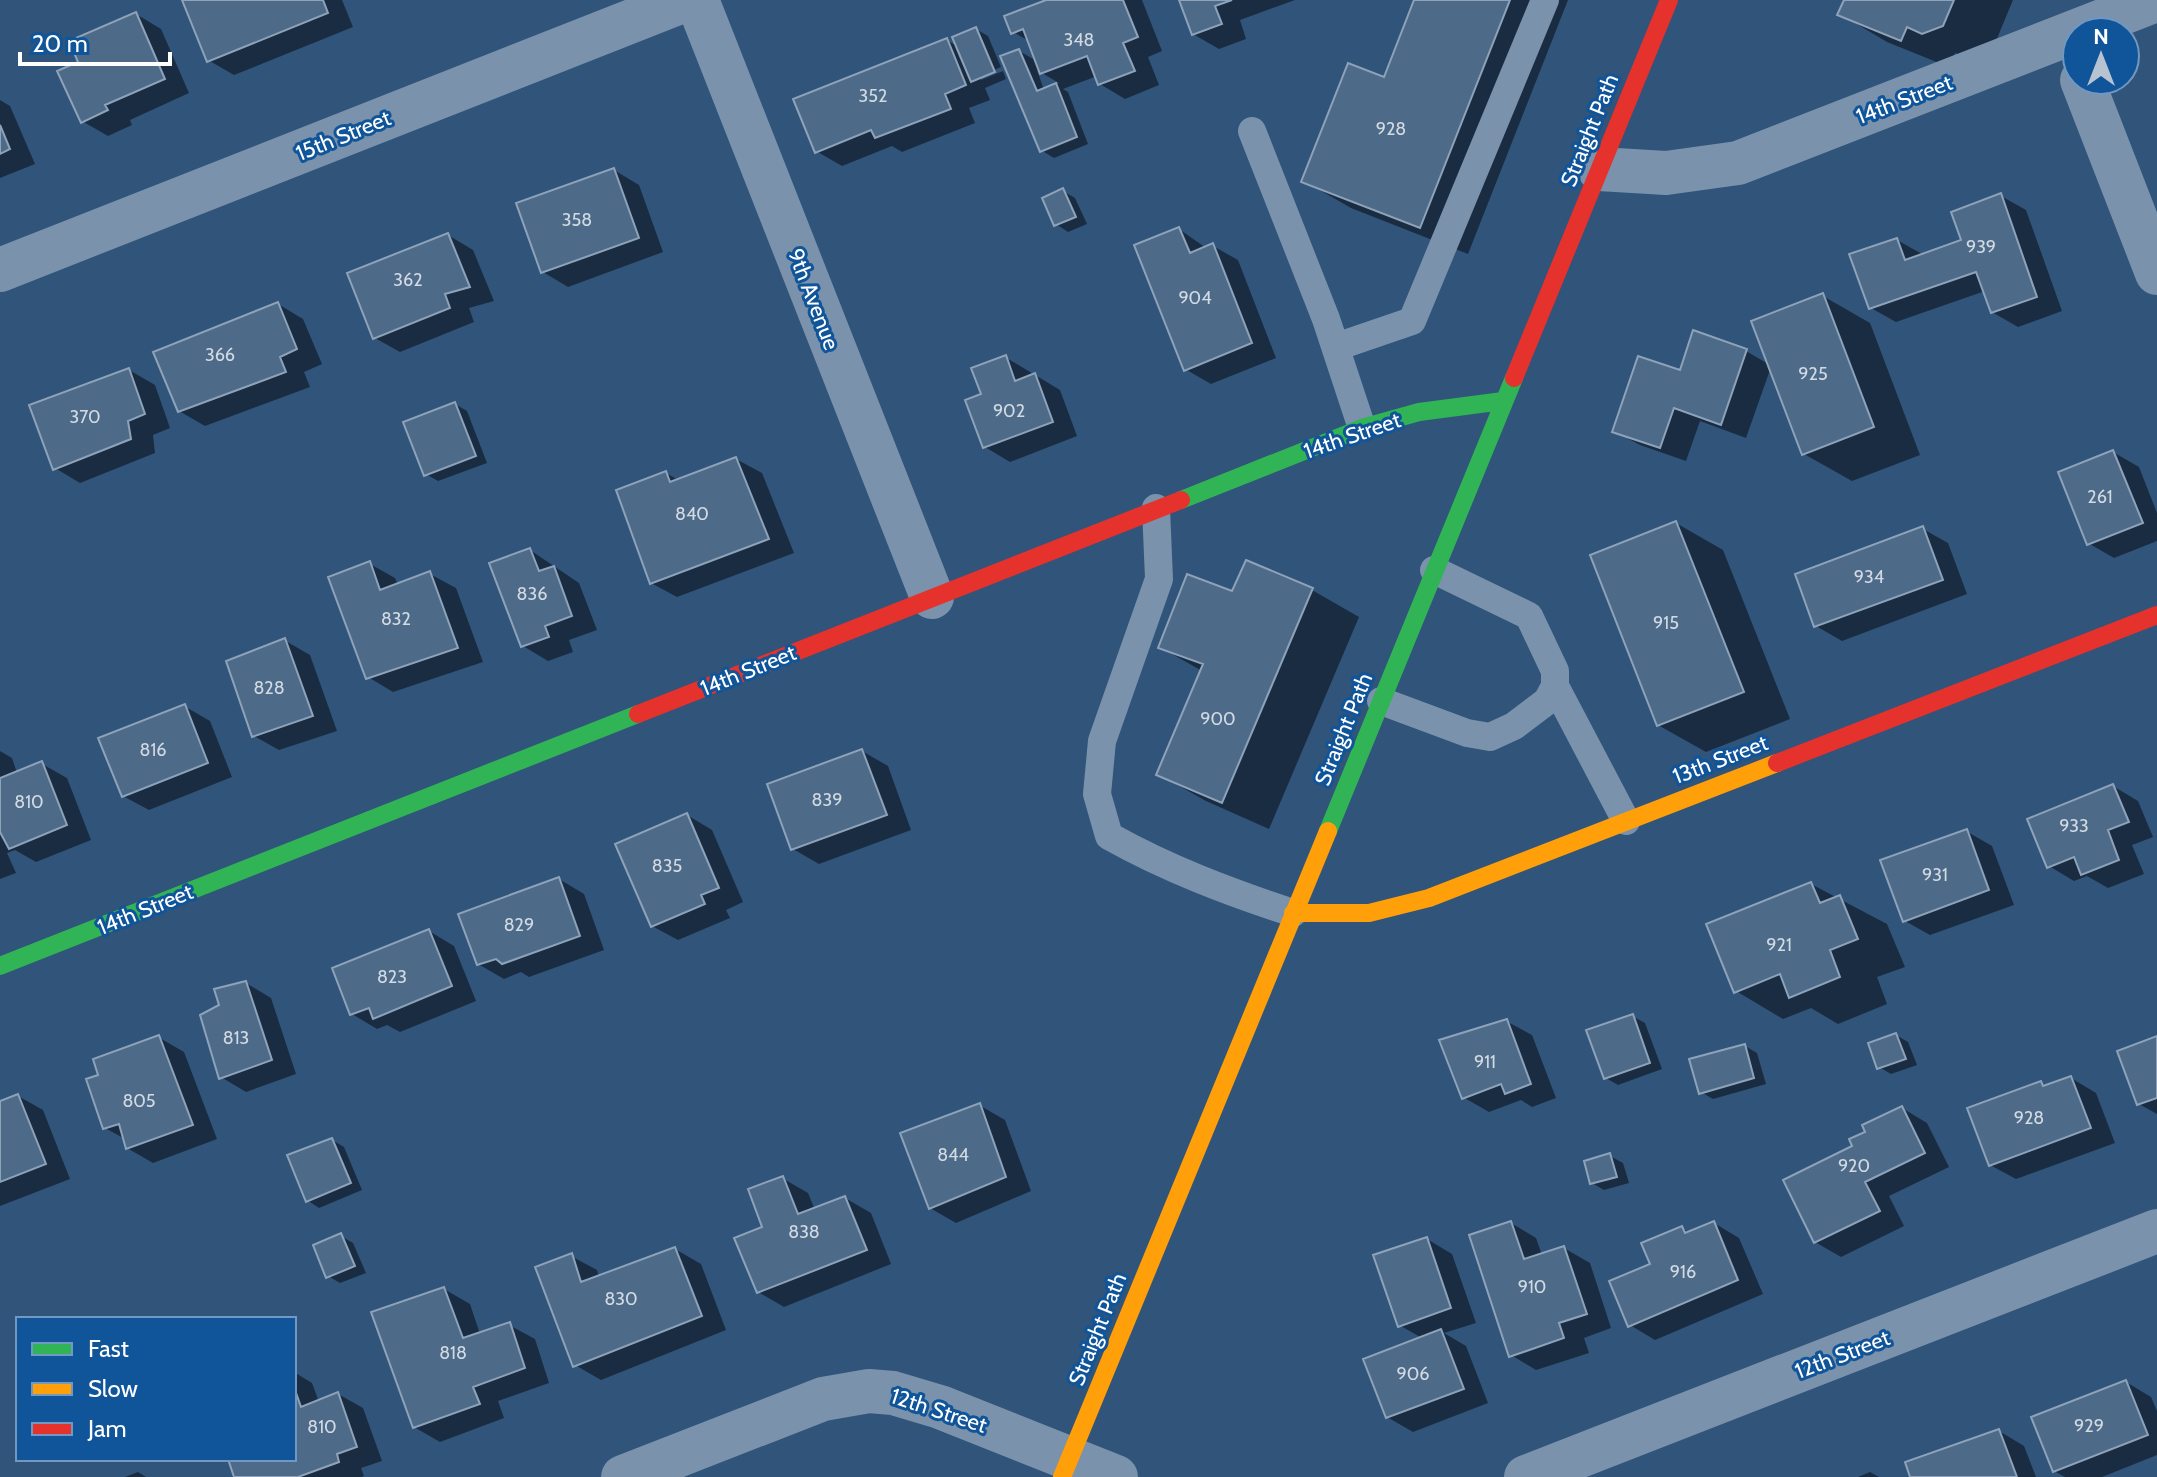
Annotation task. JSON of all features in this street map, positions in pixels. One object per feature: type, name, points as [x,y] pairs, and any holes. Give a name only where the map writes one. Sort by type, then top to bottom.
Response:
[{"type":"street","name":"15th Street","points":[[0,270],[685,0]]},
{"type":"street","name":"9th Avenue","points":[[697,0],[932,597]]},
{"type":"street","name":"Straight Path","points":[[1066,1468],[1669,0]]},
{"type":"street","name":"14th Street","points":[[2129,16],[2156,0]]},
{"type":"street","name":"14th Street","points":[[1599,169],[1666,173],[1738,163],[2061,54]]},
{"type":"street","points":[[2088,96],[2157,273]]},
{"type":"street","name":"14th Street","points":[[0,966],[1362,428],[1419,412],[1503,401]]},
{"type":"street","name":"13th Street","points":[[1293,913],[1369,913],[1400,906],[2157,615]]},
{"type":"street","name":"12th Street","points":[[1526,1477],[2157,1231]]},
{"type":"street","name":"12th Street","points":[[623,1477],[823,1399],[869,1391],[918,1399],[1066,1468],[1116,1477]]},
{"type":"lane","points":[[1336,347],[1412,321],[1545,0]]},
{"type":"lane","points":[[1252,131],[1336,347],[1362,428]]},
{"type":"lane","points":[[1156,508],[1159,579],[1102,741],[1097,794],[1109,836],[1185,875],[1293,913]]},
{"type":"lane","points":[[1434,570],[1529,616],[1555,671],[1555,686],[1626,821]]},
{"type":"lane","points":[[1381,701],[1467,733],[1490,737],[1514,726],[1547,701],[1555,686]]},
{"type":"building","points":[[182,0],[323,0],[328,13],[207,62]]},
{"type":"building","points":[[1046,0],[1123,0],[1138,37],[1123,43],[1135,71],[1098,85],[1087,56],[1040,74],[1023,29],[1011,34],[1004,16]]},
{"type":"building","points":[[1179,0],[1232,0],[1215,6],[1222,24],[1192,35]]},
{"type":"building","points":[[1414,0],[1510,0],[1420,228],[1301,182],[1348,63],[1384,77]]},
{"type":"building","points":[[1844,0],[1954,0],[1943,26],[1922,34],[1907,27],[1901,41],[1837,15]]},
{"type":"building","points":[[136,12],[165,79],[105,105],[108,110],[81,123],[57,71],[78,62],[69,41]]},
{"type":"building","points":[[976,27],[995,72],[971,82],[952,37]]},
{"type":"building","points":[[947,38],[966,85],[945,94],[951,109],[875,138],[871,130],[815,153],[793,99]]},
{"type":"building","points":[[1019,49],[1037,91],[1056,83],[1077,137],[1040,152],[1000,56]]},
{"type":"building","points":[[0,125],[10,149],[0,154]]},
{"type":"building","points":[[614,168],[639,238],[541,273],[516,203]]},
{"type":"building","points":[[1063,188],[1076,217],[1054,226],[1042,198]]},
{"type":"building","points":[[2001,193],[2037,297],[1991,313],[1976,272],[1869,309],[1849,254],[1897,238],[1905,260],[1961,240],[1951,212]]},
{"type":"building","points":[[1179,227],[1190,253],[1213,243],[1252,343],[1184,371],[1134,245]]},
{"type":"building","points":[[448,233],[470,287],[445,294],[450,308],[373,339],[347,273]]},
{"type":"building","points":[[1823,293],[1874,427],[1802,455],[1751,321]]},
{"type":"building","points":[[278,302],[297,349],[280,357],[286,372],[178,412],[153,352]]},
{"type":"building","points":[[1693,330],[1747,349],[1721,425],[1674,408],[1660,448],[1612,432],[1638,356],[1680,370]]},
{"type":"building","points":[[1006,355],[1015,381],[1035,373],[1053,422],[983,448],[965,400],[981,394],[971,368]]},
{"type":"building","points":[[129,368],[145,414],[128,421],[131,439],[53,470],[29,405]]},
{"type":"building","points":[[455,402],[476,456],[424,476],[403,422]]},
{"type":"building","points":[[2113,450],[2143,523],[2087,545],[2058,472]]},
{"type":"building","points":[[736,457],[769,539],[650,584],[616,490],[666,471],[670,482]]},
{"type":"building","points":[[1676,521],[1744,692],[1657,726],[1590,555]]},
{"type":"building","points":[[1923,526],[1943,580],[1814,627],[1795,574]]},
{"type":"building","points":[[530,548],[539,571],[554,566],[572,616],[545,626],[549,637],[521,647],[489,563]]},
{"type":"building","points":[[1246,560],[1313,588],[1222,803],[1156,775],[1203,664],[1158,648],[1187,574],[1232,591]]},
{"type":"building","points":[[370,561],[380,590],[430,571],[458,648],[366,679],[328,577]]},
{"type":"building","points":[[285,638],[313,716],[252,737],[226,661]]},
{"type":"building","points":[[185,704],[208,763],[122,797],[98,738]]},
{"type":"building","points":[[862,749],[887,815],[791,850],[767,784]]},
{"type":"building","points":[[42,761],[67,825],[9,849],[0,832],[0,778]]},
{"type":"building","points":[[2113,784],[2129,822],[2108,830],[2119,860],[2081,875],[2074,857],[2047,868],[2027,819]]},
{"type":"building","points":[[687,813],[719,888],[701,895],[705,904],[651,927],[615,844]]},
{"type":"building","points":[[1967,829],[1989,890],[1903,922],[1880,860]]},
{"type":"building","points":[[559,877],[580,936],[502,964],[496,959],[477,965],[458,914]]},
{"type":"building","points":[[1811,882],[1820,903],[1840,895],[1858,939],[1830,950],[1840,977],[1789,998],[1780,974],[1734,993],[1706,924]]},
{"type":"building","points":[[429,929],[452,986],[373,1019],[369,1008],[350,1015],[332,968]]},
{"type":"building","points":[[246,981],[272,1060],[219,1079],[200,1015],[219,1005],[214,989]]},
{"type":"building","points":[[1633,1014],[1650,1063],[1604,1079],[1586,1030]]},
{"type":"building","points":[[1507,1019],[1531,1084],[1505,1094],[1501,1084],[1462,1099],[1439,1040]]},
{"type":"building","points":[[1896,1033],[1906,1059],[1877,1069],[1868,1043]]},
{"type":"building","points":[[159,1035],[193,1125],[126,1149],[119,1124],[103,1129],[86,1079],[98,1075],[93,1059]]},
{"type":"building","points":[[2157,1036],[2157,1098],[2137,1105],[2117,1051]]},
{"type":"building","points":[[1745,1044],[1754,1078],[1699,1094],[1689,1059]]},
{"type":"building","points":[[2071,1076],[2091,1128],[1989,1166],[1967,1108],[2041,1081],[2043,1086]]},
{"type":"building","points":[[18,1094],[46,1164],[0,1182],[0,1101]]},
{"type":"building","points":[[980,1103],[1006,1177],[929,1209],[900,1133]]},
{"type":"building","points":[[1902,1106],[1925,1153],[1865,1182],[1880,1211],[1814,1243],[1783,1180],[1852,1146],[1849,1139],[1865,1132],[1862,1125]]},
{"type":"building","points":[[332,1138],[351,1183],[306,1202],[287,1155]]},
{"type":"building","points":[[1610,1153],[1617,1177],[1590,1184],[1584,1161]]},
{"type":"building","points":[[783,1176],[798,1214],[845,1196],[867,1250],[757,1293],[734,1238],[762,1227],[748,1189]]},
{"type":"building","points":[[1511,1221],[1524,1259],[1564,1246],[1587,1314],[1559,1323],[1564,1338],[1509,1357],[1469,1235]]},
{"type":"building","points":[[1714,1221],[1738,1280],[1628,1327],[1609,1281],[1650,1264],[1641,1243],[1682,1226],[1685,1233]]},
{"type":"building","points":[[341,1233],[355,1266],[326,1278],[313,1245]]},
{"type":"building","points":[[1427,1237],[1451,1308],[1398,1327],[1373,1255]]},
{"type":"building","points":[[675,1247],[702,1316],[573,1367],[535,1267],[572,1253],[581,1282]]},
{"type":"building","points":[[444,1287],[463,1338],[510,1322],[525,1368],[473,1387],[480,1404],[413,1428],[371,1312]]},
{"type":"building","points":[[1441,1329],[1464,1389],[1386,1418],[1363,1359]]},
{"type":"building","points":[[2126,1380],[2148,1435],[2053,1472],[2031,1417]]},
{"type":"building","points":[[338,1392],[357,1447],[337,1454],[339,1462],[298,1477],[234,1477],[229,1461],[296,1461],[296,1393],[301,1407]]},
{"type":"building","points":[[1999,1429],[2017,1477],[1910,1477],[1905,1462]]},
{"type":"traffic: fast","points":[[1328,831],[1514,378]]},
{"type":"traffic: fast","points":[[1181,500],[1362,428],[1419,412],[1503,401]]},
{"type":"traffic: fast","points":[[0,966],[638,714]]},
{"type":"traffic: slow","points":[[1293,913],[1369,913],[1429,898],[1777,763]]},
{"type":"traffic: slow","points":[[1062,1477],[1328,831]]},
{"type":"traffic: jam","points":[[1514,378],[1669,0]]},
{"type":"traffic: jam","points":[[638,714],[1181,500]]},
{"type":"traffic: jam","points":[[1777,763],[2157,615]]}]
